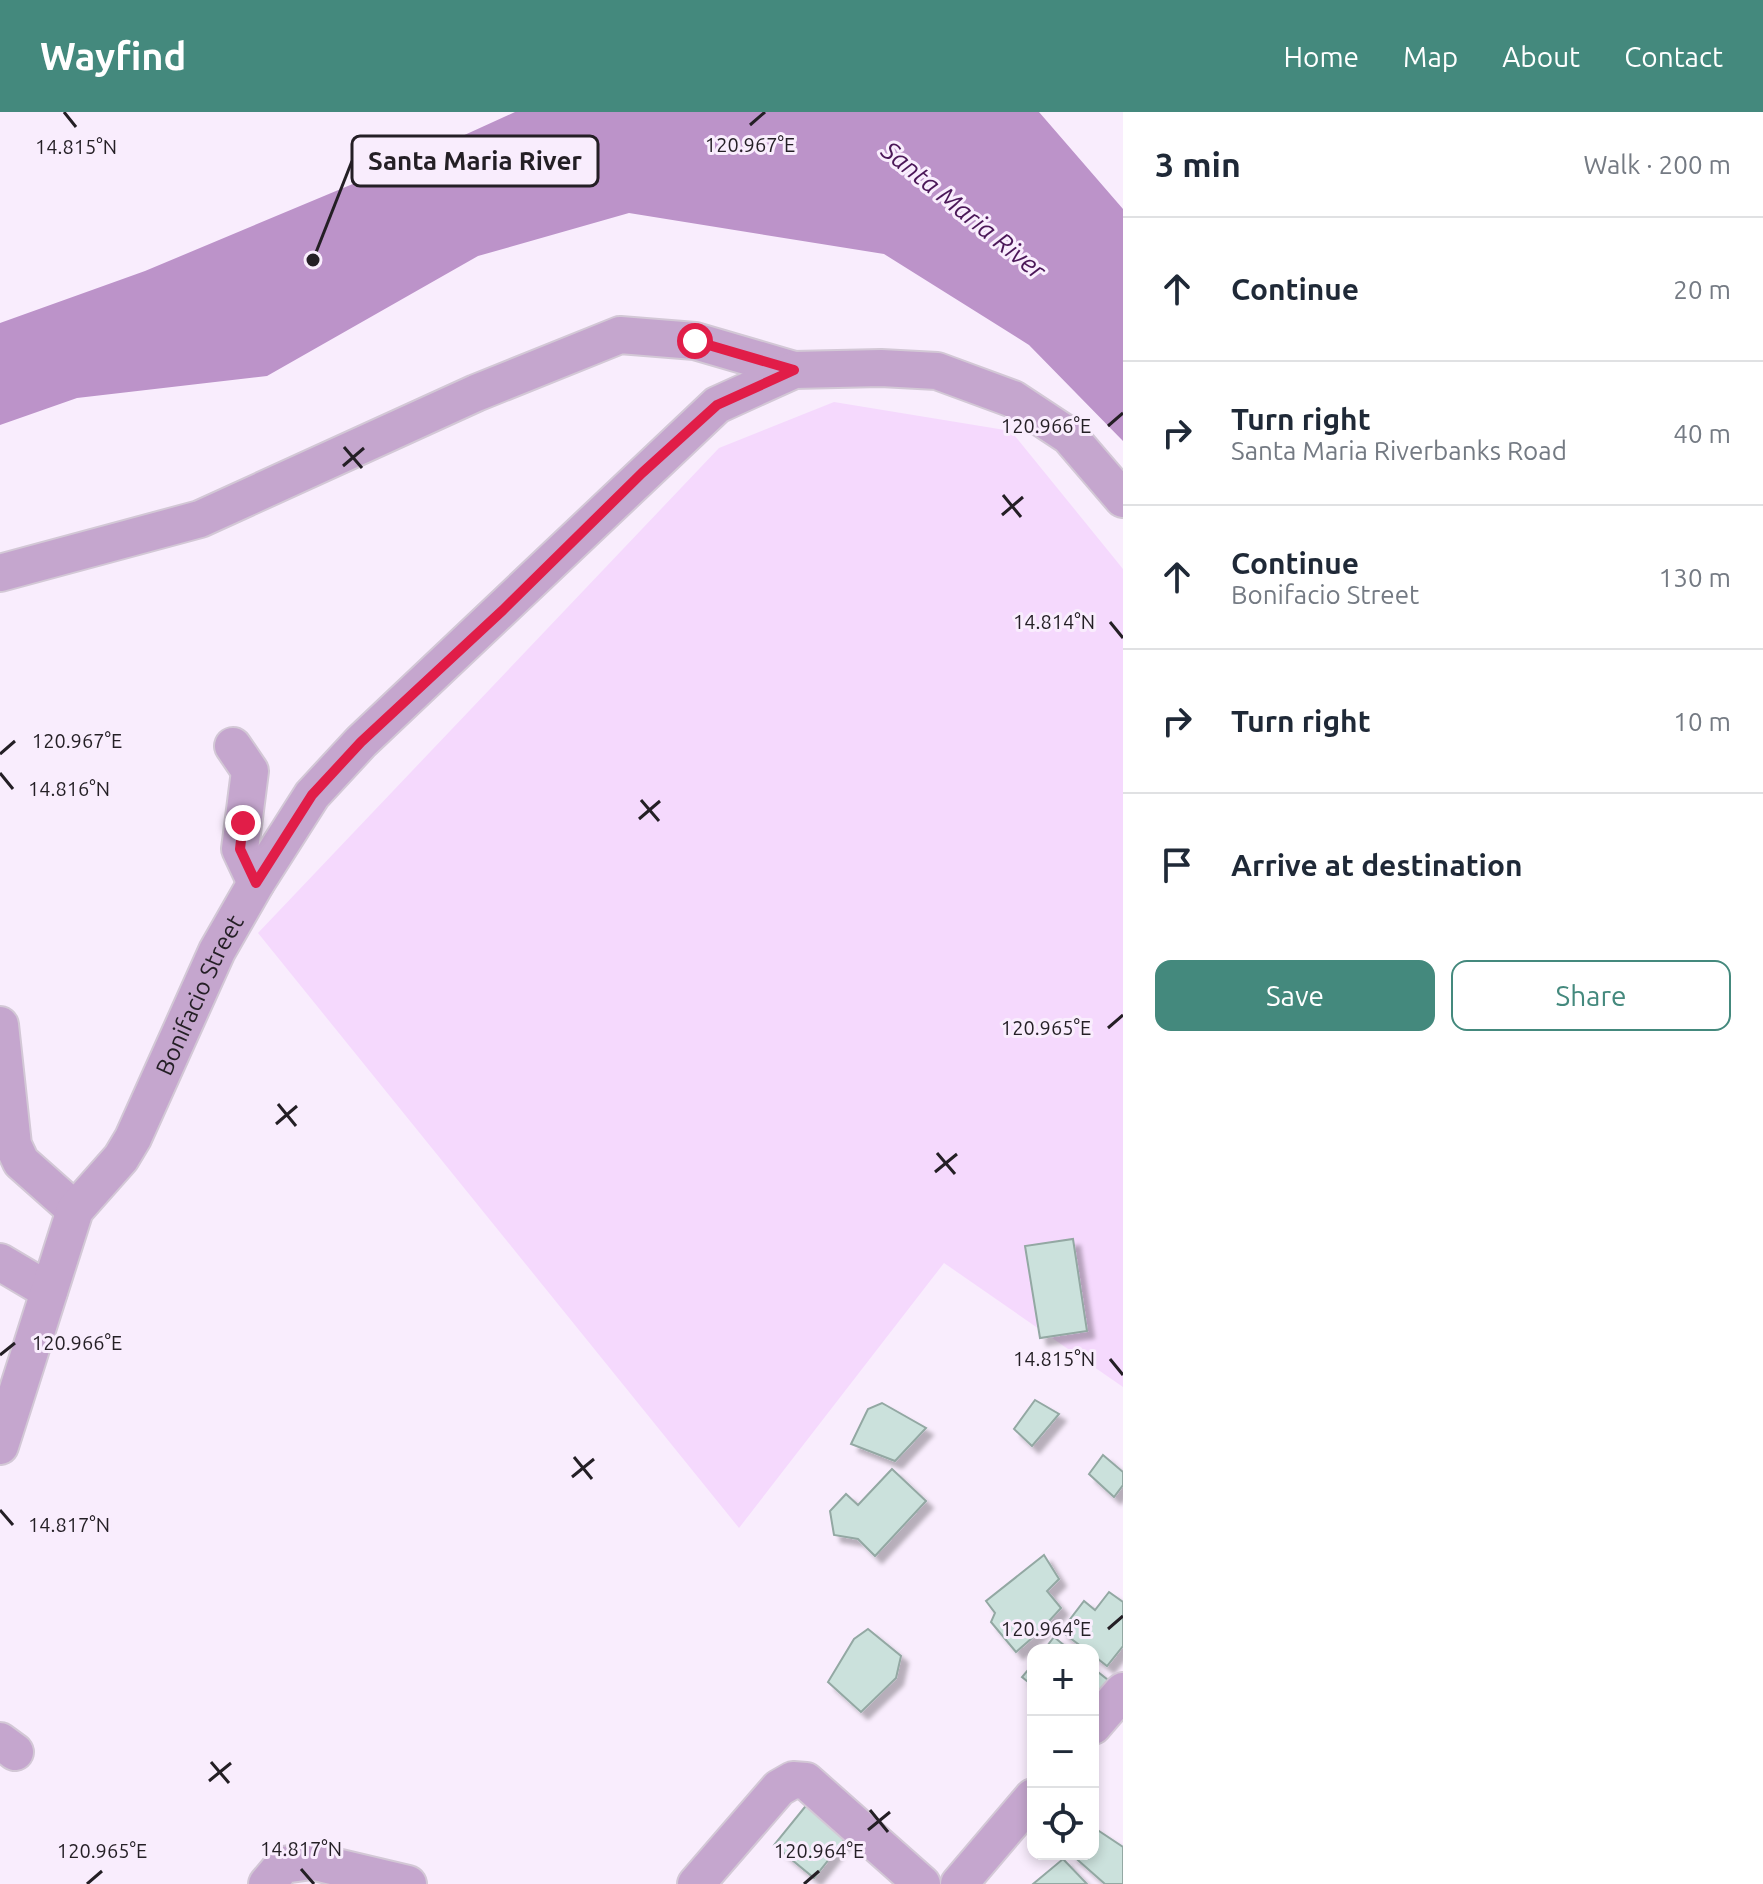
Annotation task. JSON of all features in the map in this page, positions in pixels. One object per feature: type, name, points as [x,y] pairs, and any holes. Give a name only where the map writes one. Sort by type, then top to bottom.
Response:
[{"type":"street","points":[[0,573],[200,519],[476,393],[620,335],[695,341],[794,370],[881,368],[937,371],[1013,399],[1069,436],[1123,499]]},
{"type":"street","name":"Bonifacio Street","points":[[0,1446],[75,1210],[121,1158],[133,1138],[217,951],[312,795],[361,742],[717,405],[794,370]]},
{"type":"street","points":[[233,746],[250,771],[240,849],[256,883]]},
{"type":"street","points":[[0,1025],[13,1145],[21,1162],[75,1210]]},
{"type":"street","points":[[0,1262],[49,1291]]},
{"type":"street","points":[[1099,1719],[1123,1691]]},
{"type":"street","points":[[696,1884],[779,1788],[793,1780],[806,1781],[922,1884]]},
{"type":"street","points":[[959,1884],[1027,1804]]},
{"type":"street","points":[[267,1884],[283,1865],[311,1861],[408,1884]]},
{"type":"shaded area","points":[[834,402],[1011,431],[1123,569],[1123,1387],[944,1263],[739,1528],[258,933],[719,448]]},
{"type":"water","points":[[515,112],[1039,112],[1123,209],[1123,441],[1029,345],[884,254],[629,213],[478,256],[267,376],[77,398],[0,425],[0,323],[145,271],[403,163]]},
{"type":"building","points":[[1073,1239],[1087,1331],[1040,1338],[1025,1246]]},
{"type":"building","points":[[1035,1400],[1059,1414],[1032,1446],[1014,1429]]},
{"type":"building","points":[[882,1403],[926,1428],[895,1461],[851,1444],[868,1409]]},
{"type":"building","points":[[1103,1455],[1123,1472],[1123,1485],[1114,1497],[1089,1474]]},
{"type":"building","points":[[892,1469],[926,1501],[875,1556],[858,1539],[834,1535],[830,1511],[846,1494],[858,1505]]},
{"type":"building","points":[[1044,1555],[1059,1579],[1047,1591],[1061,1608],[1016,1652],[991,1622],[995,1613],[986,1601]]},
{"type":"building","points":[[1109,1592],[1123,1602],[1123,1646],[1107,1666],[1099,1660],[1099,1644],[1078,1644],[1061,1631],[1084,1601],[1095,1610]]},
{"type":"building","points":[[868,1629],[901,1656],[896,1678],[861,1712],[828,1682],[854,1639]]},
{"type":"building","points":[[1054,1637],[1063,1644],[1049,1644]]},
{"type":"building","points":[[1099,1673],[1108,1680],[1099,1691]]},
{"type":"building","points":[[813,1797],[853,1829],[814,1878],[774,1845]]},
{"type":"building","points":[[1099,1831],[1123,1847],[1123,1884],[1105,1884],[1078,1860],[1099,1860]]},
{"type":"building","points":[[1064,1860],[1087,1884],[1033,1884]]},
{"type":"place","name":"Santa Maria River","points":[[313,260]]},
{"type":"route","points":[[243,823],[240,849],[256,883],[312,795],[361,742],[503,610],[642,473],[717,405],[794,370],[695,341]]}]
